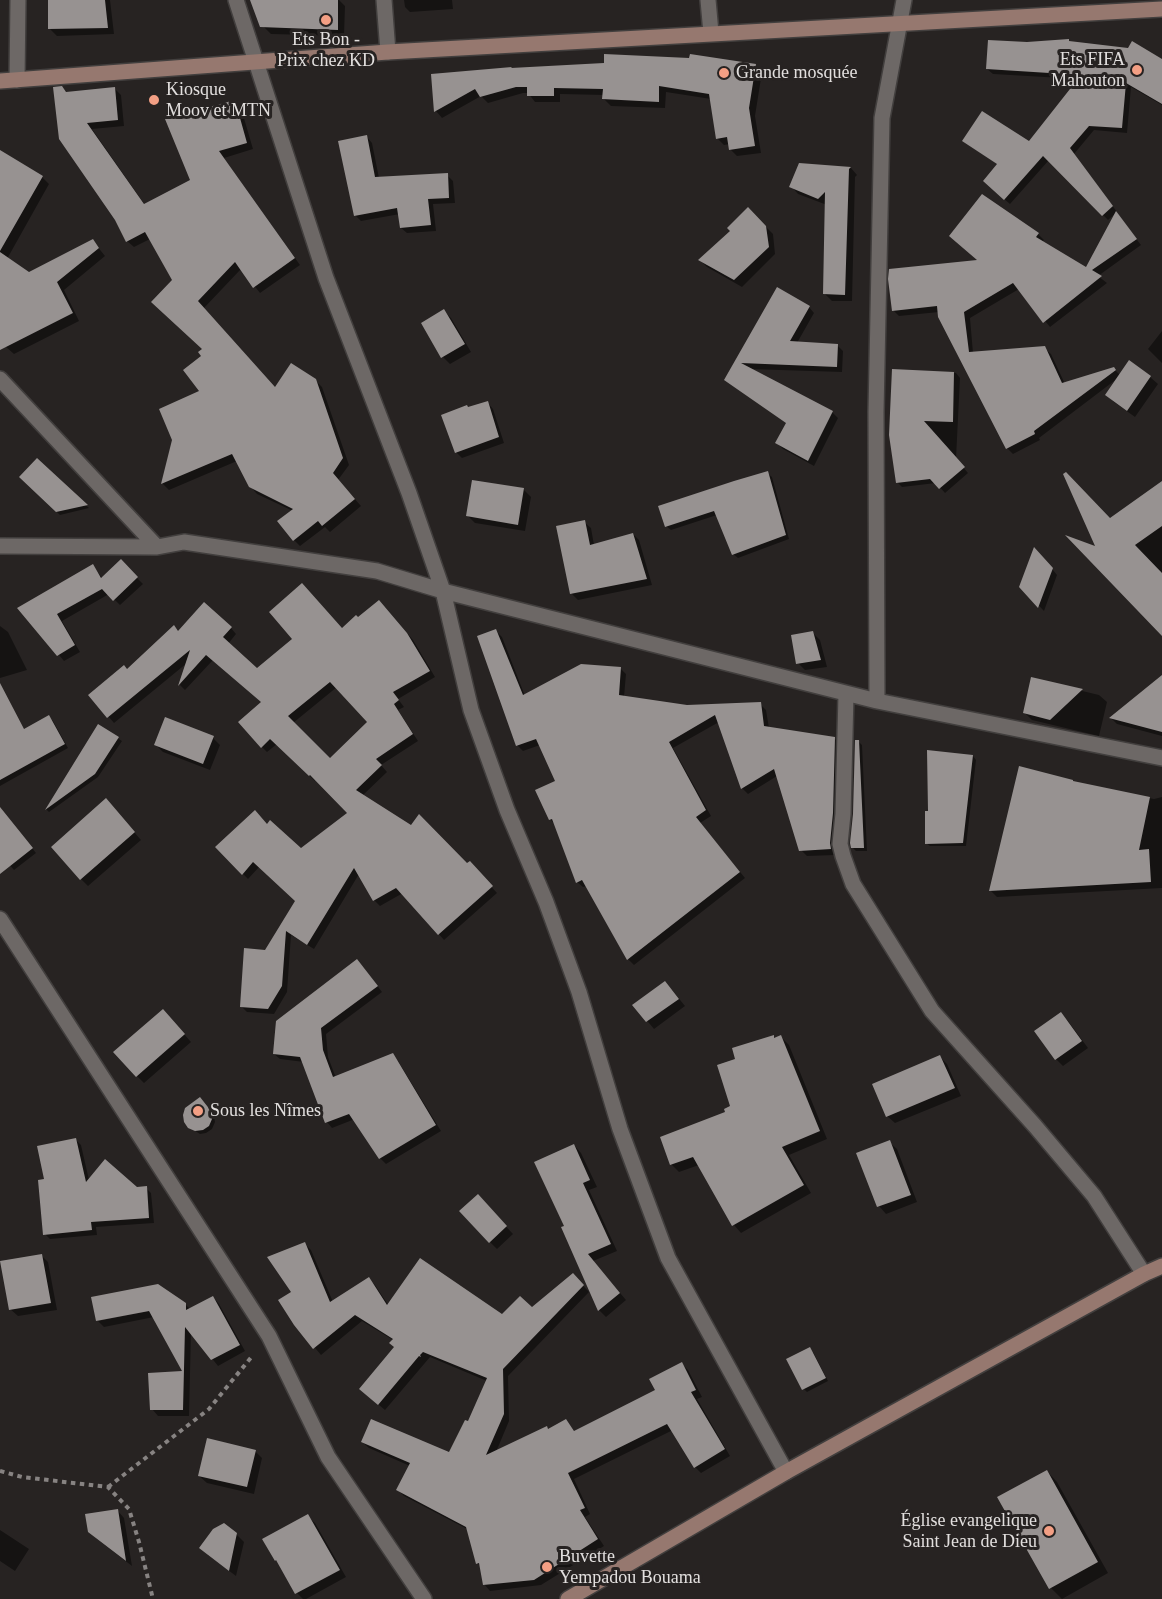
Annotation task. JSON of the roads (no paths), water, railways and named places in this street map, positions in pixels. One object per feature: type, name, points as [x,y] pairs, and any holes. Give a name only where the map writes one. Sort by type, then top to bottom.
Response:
[{"type":"street","points":[[17,80],[18,0]]},
{"type":"street","points":[[236,0],[326,278],[410,493],[443,591],[471,710],[507,810],[546,902],[579,992],[620,1129],[668,1258],[786,1472]]},
{"type":"street","points":[[384,0],[388,52]]},
{"type":"street","points":[[708,0],[711,33]]},
{"type":"street","points":[[877,701],[876,412],[882,118],[904,0]]},
{"type":"street","points":[[0,81],[388,52],[899,23],[1160,11]]},
{"type":"street","points":[[0,379],[157,547]]},
{"type":"street","points":[[0,546],[157,547],[184,542],[377,571],[443,591],[846,694],[1162,758]]},
{"type":"street","points":[[846,694],[840,844],[853,884],[932,1011],[1094,1196],[1144,1274]]},
{"type":"street","points":[[0,918],[269,1336],[328,1458],[424,1599]]},
{"type":"street","points":[[568,1599],[786,1472],[1162,1266]]},
{"type":"place","name":"Ets Bon - Prix chez KD","points":[[326,20]]},
{"type":"place","name":"Ets FIFA Mahouton","points":[[1137,70]]},
{"type":"place","name":"Grande mosquée","points":[[724,73]]},
{"type":"place","name":"Kiosque Moov et MTN","points":[[154,100]]},
{"type":"place","name":"Sous les Nîmes","points":[[198,1111]]},
{"type":"place","name":"Église evangelique Saint Jean de Dieu","points":[[1049,1531]]},
{"type":"place","name":"Buvette Yempadou Bouama","points":[[547,1567]]}]
